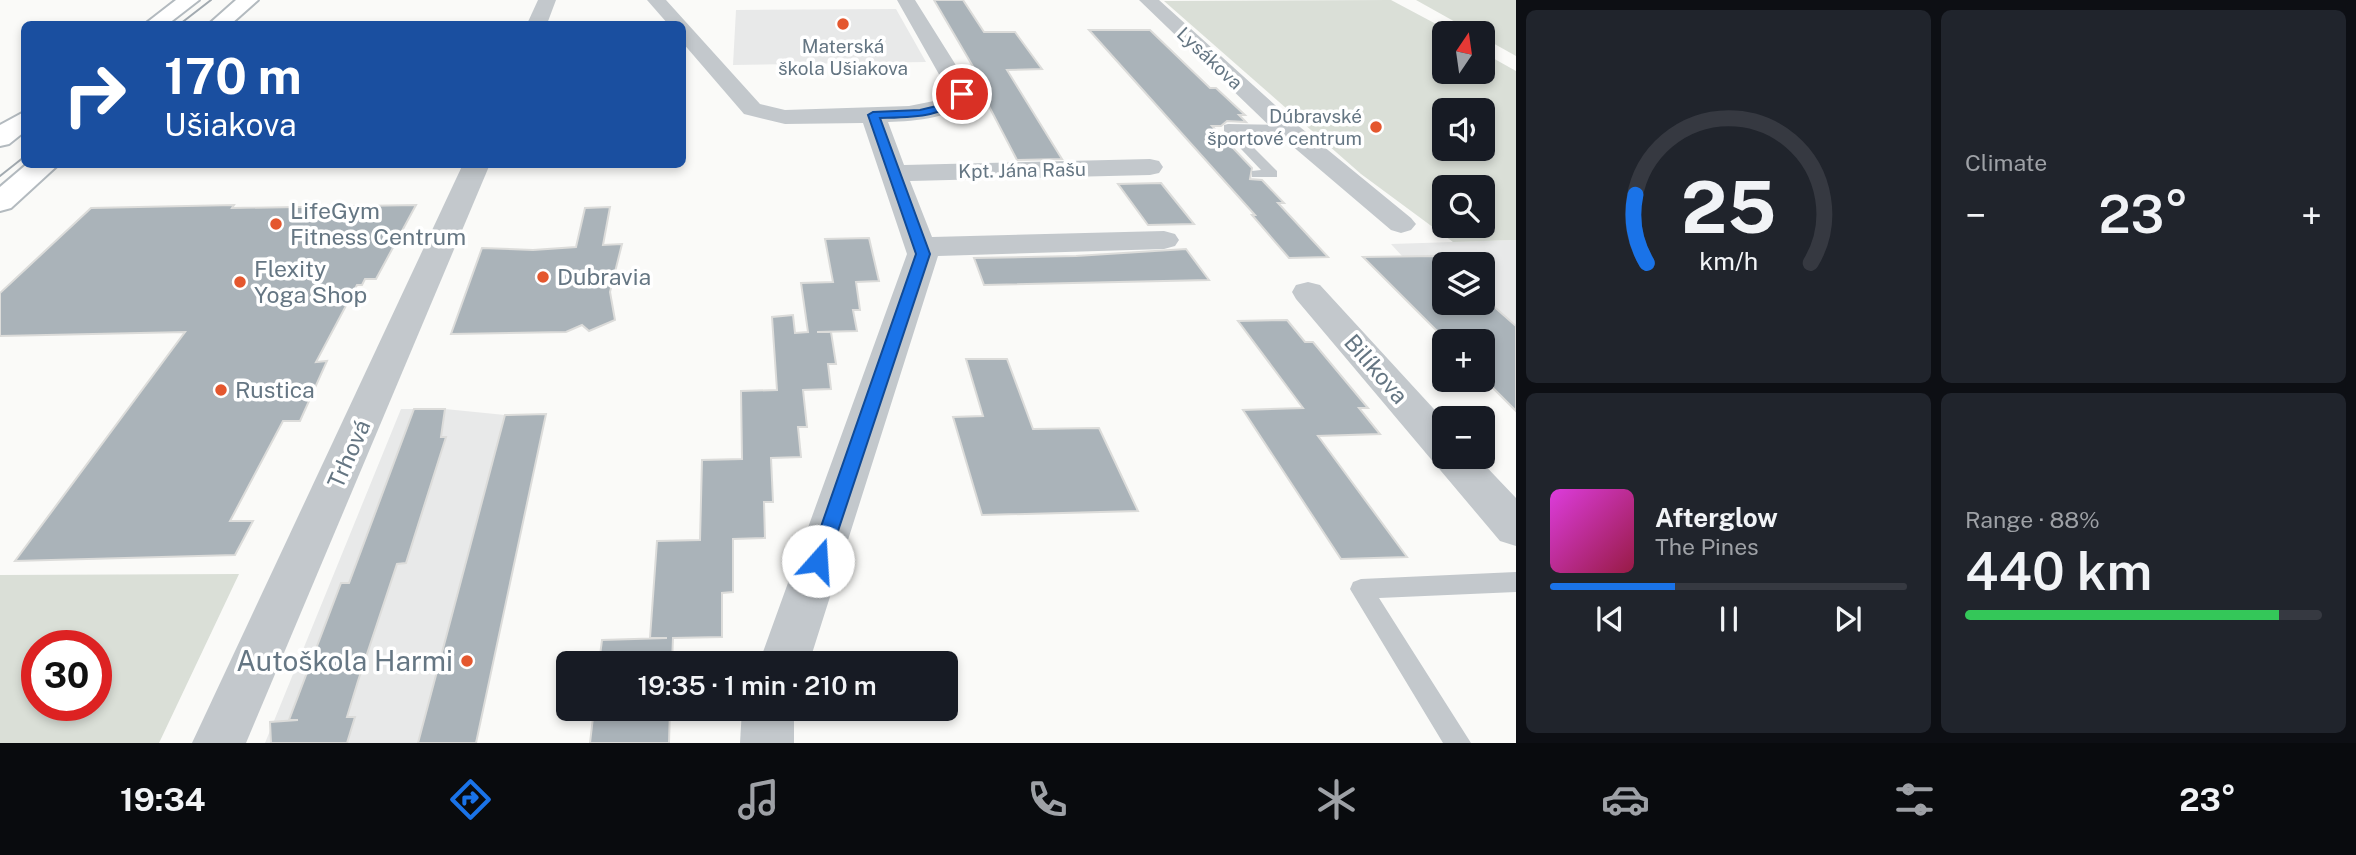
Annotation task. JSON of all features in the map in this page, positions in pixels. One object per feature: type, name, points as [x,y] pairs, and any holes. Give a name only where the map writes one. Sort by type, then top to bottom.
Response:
[{"type":"main road","points":[[160,21],[189,0]]},
{"type":"main road","points":[[223,21],[248,0]]},
{"type":"main road","points":[[0,138],[21,122]]},
{"type":"main road","points":[[0,202],[40,168]]},
{"type":"street","points":[[538,21],[547,0]]},
{"type":"street","points":[[656,0],[675,21]]},
{"type":"street","points":[[686,34],[752,109],[785,117],[920,113],[948,106],[962,94],[906,0]]},
{"type":"street","name":"Lysákova","points":[[1148,0],[1286,128],[1402,223]]},
{"type":"street","points":[[788,651],[923,254],[873,115]]},
{"type":"street","name":"Kpt. Jána Rašu","points":[[894,173],[1150,167]]},
{"type":"street","name":"Trhová","points":[[219,743],[475,168]]},
{"type":"street","points":[[920,247],[1164,240]]},
{"type":"street","name":"Bilíkova","points":[[1308,292],[1432,432]]},
{"type":"street","points":[[1464,469],[1516,528]]},
{"type":"street","points":[[767,743],[768,721]]},
{"type":"lane","points":[[1257,174],[1272,174],[1228,128],[1286,128]]},
{"type":"lane","points":[[1458,743],[1361,589],[1516,582]]},
{"type":"shaded area","name":"Dúbravské športové centrum","points":[[1391,0],[1432,22],[1432,84],[1495,84],[1495,59],[1516,71],[1516,240],[1453,242],[1448,238],[1495,238],[1495,175],[1432,175],[1432,226],[1361,174],[1164,1]]},
{"type":"shaded area","points":[[1416,0],[1516,0],[1516,56],[1495,44],[1495,21],[1454,21]]},
{"type":"shaded area","points":[[896,9],[926,62],[733,65],[736,10]]},
{"type":"shaded area","points":[[1516,240],[1516,411],[1495,368],[1495,329],[1435,329],[1363,257],[1403,257],[1391,244]]},
{"type":"shaded area","points":[[401,409],[445,409],[505,415],[546,414],[476,743],[265,743]]},
{"type":"shaded area","points":[[239,574],[159,743],[0,743],[0,575]]},
{"type":"building","points":[[934,0],[963,0],[984,32],[1015,32],[1042,69],[1007,70],[1062,159],[1017,160],[970,70],[975,70]]},
{"type":"building","points":[[1089,30],[1150,30],[1210,88],[1216,88],[1245,115],[1239,115],[1246,122],[1227,121],[1221,126],[1212,126],[1252,168],[1250,179],[1262,180],[1284,203],[1278,203],[1328,257],[1289,258],[1252,215],[1255,215]]},
{"type":"building","points":[[1161,183],[1194,224],[1148,225],[1118,184]]},
{"type":"building","name":"Rustica","points":[[234,205],[232,208],[416,205],[376,279],[365,279],[362,285],[357,285],[316,362],[327,361],[300,421],[283,421],[230,521],[253,521],[235,555],[15,561],[185,332],[0,336],[0,293],[91,208]]},
{"type":"building","name":"Dubravia","points":[[610,207],[603,245],[622,244],[610,292],[615,320],[589,331],[582,325],[566,332],[451,334],[482,248],[533,250],[576,247],[585,208]]},
{"type":"building","points":[[869,238],[879,281],[856,282],[860,310],[853,310],[857,331],[817,332],[831,332],[836,364],[828,364],[831,389],[803,390],[807,427],[798,427],[801,457],[771,458],[773,502],[764,502],[765,538],[733,539],[733,592],[722,593],[722,637],[673,638],[672,651],[601,651],[602,640],[667,638],[650,638],[657,541],[700,540],[702,460],[742,459],[741,391],[777,390],[772,317],[793,315],[795,333],[808,332],[801,283],[833,282],[825,239]]},
{"type":"building","points":[[1186,249],[1209,280],[984,285],[974,258],[1076,256]]},
{"type":"building","points":[[1432,256],[1432,315],[1495,315],[1495,307],[1516,326],[1516,411],[1495,390],[1495,329],[1435,329],[1363,257]]},
{"type":"building","points":[[1287,320],[1305,342],[1313,342],[1368,408],[1359,408],[1380,434],[1318,436],[1407,557],[1341,559],[1243,410],[1303,408],[1238,321]]},
{"type":"building","points":[[966,359],[1007,359],[1033,429],[1099,428],[1138,511],[982,515],[953,417],[983,416]]},
{"type":"building","points":[[414,409],[445,409],[441,437],[446,437],[406,563],[397,564],[358,681],[347,717],[355,717],[347,743],[271,743],[270,722],[298,720],[289,720],[341,583],[349,583]]},
{"type":"building","points":[[546,414],[476,743],[418,743],[505,415]]},
{"type":"building","points":[[593,721],[670,721],[669,743],[590,743]]},
{"type":"tram line","points":[[184,21],[211,0]]},
{"type":"tram line","points":[[0,176],[21,159]]},
{"type":"place","name":"Materská škola Ušiakova","points":[[843,24]]},
{"type":"place","name":"Dúbravské športové centrum","points":[[1376,127]]},
{"type":"place","name":"LifeGym Fitness Centrum","points":[[276,224]]},
{"type":"place","name":"Dubravia","points":[[543,277]]},
{"type":"place","name":"Flexity Yoga Shop","points":[[240,282]]},
{"type":"place","name":"Rustica","points":[[221,390]]},
{"type":"place","name":"Autoškola Harmi","points":[[467,661]]},
{"type":"route","points":[[818,561],[923,254],[873,115],[920,113],[948,106],[962,94]]}]
